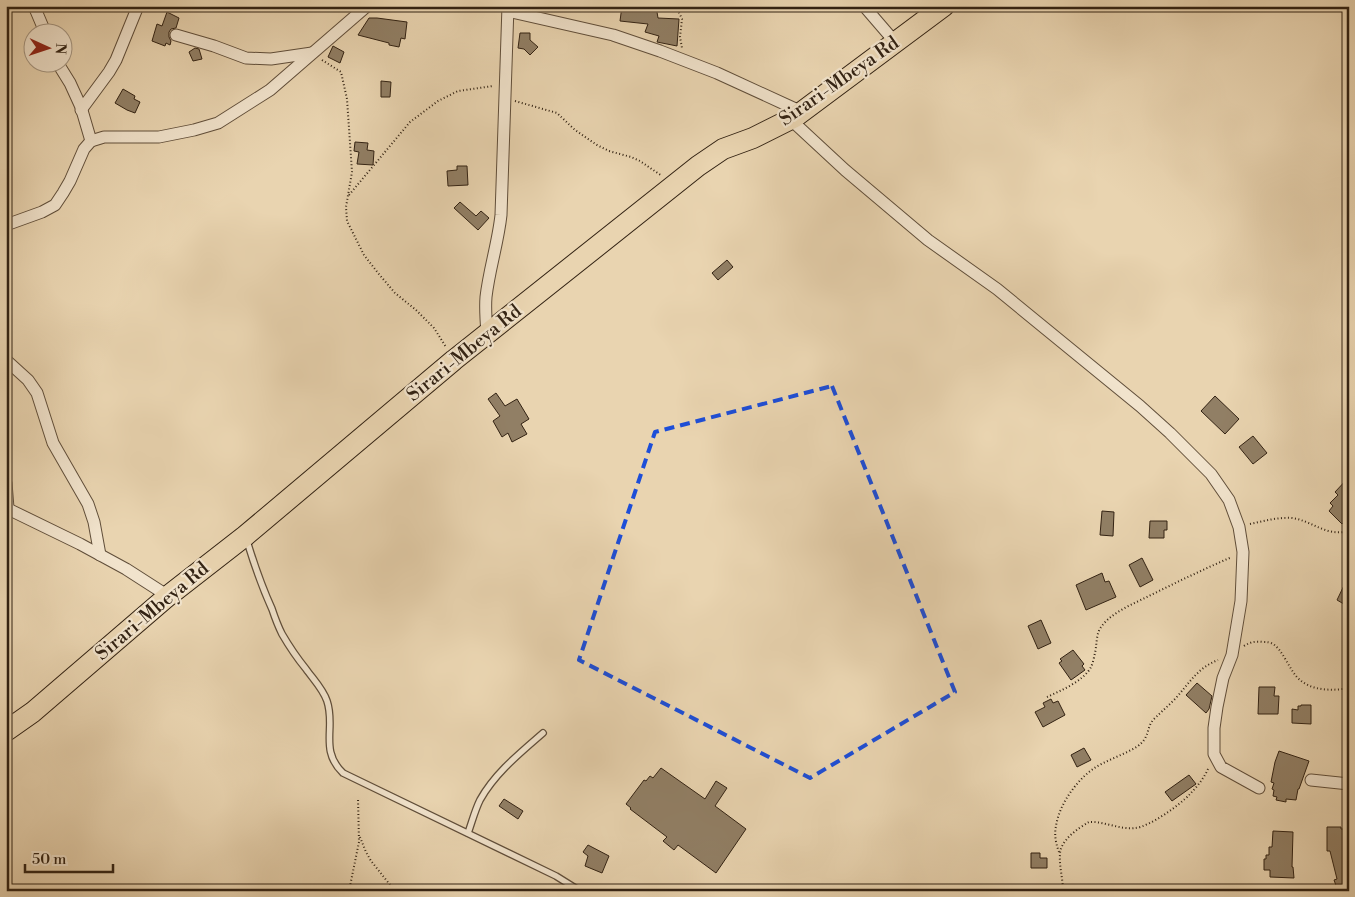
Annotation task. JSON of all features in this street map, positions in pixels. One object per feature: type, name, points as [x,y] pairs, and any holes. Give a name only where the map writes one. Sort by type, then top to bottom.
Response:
[{"type":"highway","name":"Sirari-Mbeya Rd","points":[[6,731],[40,705],[168,596],[245,536],[454,360],[674,184],[723,149],[753,138],[796,116],[944,6]]},
{"type":"street","points":[[34,6],[41,22]]},
{"type":"street","points":[[82,110],[116,60],[138,6]]},
{"type":"street","points":[[6,225],[42,212],[55,205],[70,181],[84,149],[91,141],[104,137],[159,137],[194,130],[218,122],[270,90],[290,75],[312,53],[367,6]]},
{"type":"street","points":[[864,6],[895,42]]},
{"type":"street","points":[[487,333],[486,297],[499,235],[501,215],[508,8],[613,35],[718,73],[796,116],[845,170],[928,240],[997,289],[1140,406],[1211,474],[1229,500],[1239,527],[1244,552],[1241,601],[1232,655],[1223,678],[1217,706],[1214,743],[1215,756],[1221,767],[1259,788]]},
{"type":"street","points":[[176,35],[246,58],[271,59],[312,53]]},
{"type":"street","points":[[63,72],[82,110],[91,141]]},
{"type":"street","points":[[6,360],[28,380],[37,393],[53,443],[88,504],[94,522],[100,555]]},
{"type":"street","points":[[6,483],[7,508],[126,569],[168,596]]},
{"type":"street","points":[[1310,780],[1349,784]]},
{"type":"lane","points":[[245,536],[281,633],[327,699],[330,721],[329,743],[332,759],[336,766],[343,773],[556,876],[580,891]]},
{"type":"lane","points":[[468,833],[479,802],[487,788],[517,756],[543,733]]},
{"type":"lane","points":[[6,888],[22,891]]},
{"type":"path","points":[[676,6],[682,19],[680,43],[691,63]]},
{"type":"path","points":[[312,53],[340,70],[342,74],[347,99],[352,172],[346,207],[347,221],[364,255],[395,293],[434,328],[454,360]]},
{"type":"path","points":[[349,195],[410,122],[438,101],[458,91],[505,85]]},
{"type":"path","points":[[505,97],[556,113],[575,130],[597,145],[640,161],[674,184]]},
{"type":"path","points":[[1239,527],[1270,520],[1294,518],[1333,533],[1349,531]]},
{"type":"path","points":[[1047,697],[1081,678],[1091,668],[1097,636],[1110,618],[1125,608],[1201,570],[1244,552]]},
{"type":"path","points":[[1063,891],[1060,852],[1055,828],[1060,811],[1070,795],[1079,782],[1094,768],[1138,745],[1147,736],[1150,722],[1208,664],[1232,655],[1249,643],[1259,641],[1272,643],[1279,649],[1290,669],[1300,680],[1310,686],[1324,690],[1349,688]]},
{"type":"path","points":[[1060,852],[1068,838],[1089,822],[1133,829],[1142,828],[1153,822],[1190,795],[1206,773],[1215,756]]},
{"type":"path","points":[[350,891],[359,842],[358,798]]},
{"type":"path","points":[[359,835],[371,861],[395,891]]},
{"type":"highlighted area","points":[[832,386],[955,692],[810,778],[579,660],[655,432]]},
{"type":"building","points":[[622,6],[656,6],[658,18],[679,19],[677,46],[657,42],[659,36],[645,32],[648,24],[620,21]]},
{"type":"building","points":[[167,12],[179,18],[176,28],[171,29],[169,32],[170,45],[166,43],[165,46],[152,41],[157,24],[162,26]]},
{"type":"building","points":[[369,18],[407,22],[405,39],[401,38],[399,47],[358,35]]},
{"type":"building","points":[[520,33],[530,33],[530,40],[538,47],[530,55],[524,49],[518,48]]},
{"type":"building","points":[[333,46],[344,52],[340,63],[328,57]]},
{"type":"building","points":[[195,48],[199,49],[202,59],[193,61],[189,52]]},
{"type":"building","points":[[381,81],[391,82],[390,97],[381,97]]},
{"type":"building","points":[[123,89],[135,96],[134,99],[140,102],[135,113],[115,103]]},
{"type":"building","points":[[355,142],[368,143],[367,150],[374,151],[373,165],[357,164],[359,152],[354,151]]},
{"type":"building","points":[[457,166],[467,166],[468,185],[448,186],[447,171],[457,170]]},
{"type":"building","points":[[460,202],[476,216],[481,211],[489,218],[478,230],[454,208]]},
{"type":"building","points":[[727,260],[733,267],[718,280],[712,273]]},
{"type":"building","points":[[496,393],[505,406],[517,399],[529,419],[521,424],[527,434],[512,442],[508,433],[502,437],[493,421],[500,416],[488,399]]},
{"type":"building","points":[[1215,396],[1239,419],[1225,434],[1201,411]]},
{"type":"building","points":[[1253,436],[1267,453],[1253,464],[1239,447]]},
{"type":"building","points":[[1349,477],[1349,517],[1342,524],[1329,511],[1333,506],[1330,503],[1338,495],[1335,492]]},
{"type":"building","points":[[1102,511],[1114,512],[1113,536],[1100,535]]},
{"type":"building","points":[[1150,521],[1167,521],[1167,530],[1164,530],[1164,538],[1149,538]]},
{"type":"building","points":[[1142,558],[1153,580],[1140,587],[1129,565]]},
{"type":"building","points":[[1102,573],[1105,582],[1109,581],[1116,597],[1086,610],[1076,585]]},
{"type":"building","points":[[1349,575],[1349,607],[1337,600]]},
{"type":"building","points":[[1041,620],[1051,643],[1038,649],[1028,626]]},
{"type":"building","points":[[1073,650],[1084,664],[1082,666],[1085,670],[1071,680],[1059,663],[1062,661],[1060,659]]},
{"type":"building","points":[[1197,683],[1212,696],[1206,713],[1186,695]]},
{"type":"building","points":[[1259,687],[1275,687],[1274,696],[1279,696],[1278,714],[1258,714]]},
{"type":"building","points":[[1051,699],[1053,703],[1058,701],[1065,715],[1043,727],[1035,712],[1045,707],[1043,703]]},
{"type":"building","points":[[1311,705],[1311,724],[1292,723],[1292,709],[1298,710],[1298,706]]},
{"type":"building","points":[[1084,748],[1091,760],[1077,767],[1071,755]]},
{"type":"building","points":[[1279,751],[1309,761],[1298,789],[1296,800],[1286,799],[1286,802],[1276,800],[1277,797],[1273,796],[1274,790],[1272,789],[1274,783],[1271,782]]},
{"type":"building","points":[[661,768],[705,799],[716,781],[727,788],[715,806],[746,829],[716,873],[678,845],[674,850],[663,841],[667,837],[626,804],[644,780],[646,781],[650,776],[653,778]]},
{"type":"building","points":[[1189,775],[1196,784],[1172,801],[1165,792]]},
{"type":"building","points":[[504,799],[523,811],[518,819],[499,806]]},
{"type":"building","points":[[1327,827],[1346,829],[1349,891],[1338,891],[1334,880],[1337,879],[1330,851],[1327,851]]},
{"type":"building","points":[[1273,831],[1293,832],[1292,867],[1294,878],[1270,877],[1270,870],[1264,870],[1264,859],[1266,859],[1266,855],[1269,855],[1269,847],[1272,847]]},
{"type":"building","points":[[588,845],[609,856],[602,873],[585,866],[588,856],[583,852]]},
{"type":"building","points":[[1031,853],[1040,853],[1040,858],[1047,858],[1047,868],[1031,868]]}]
